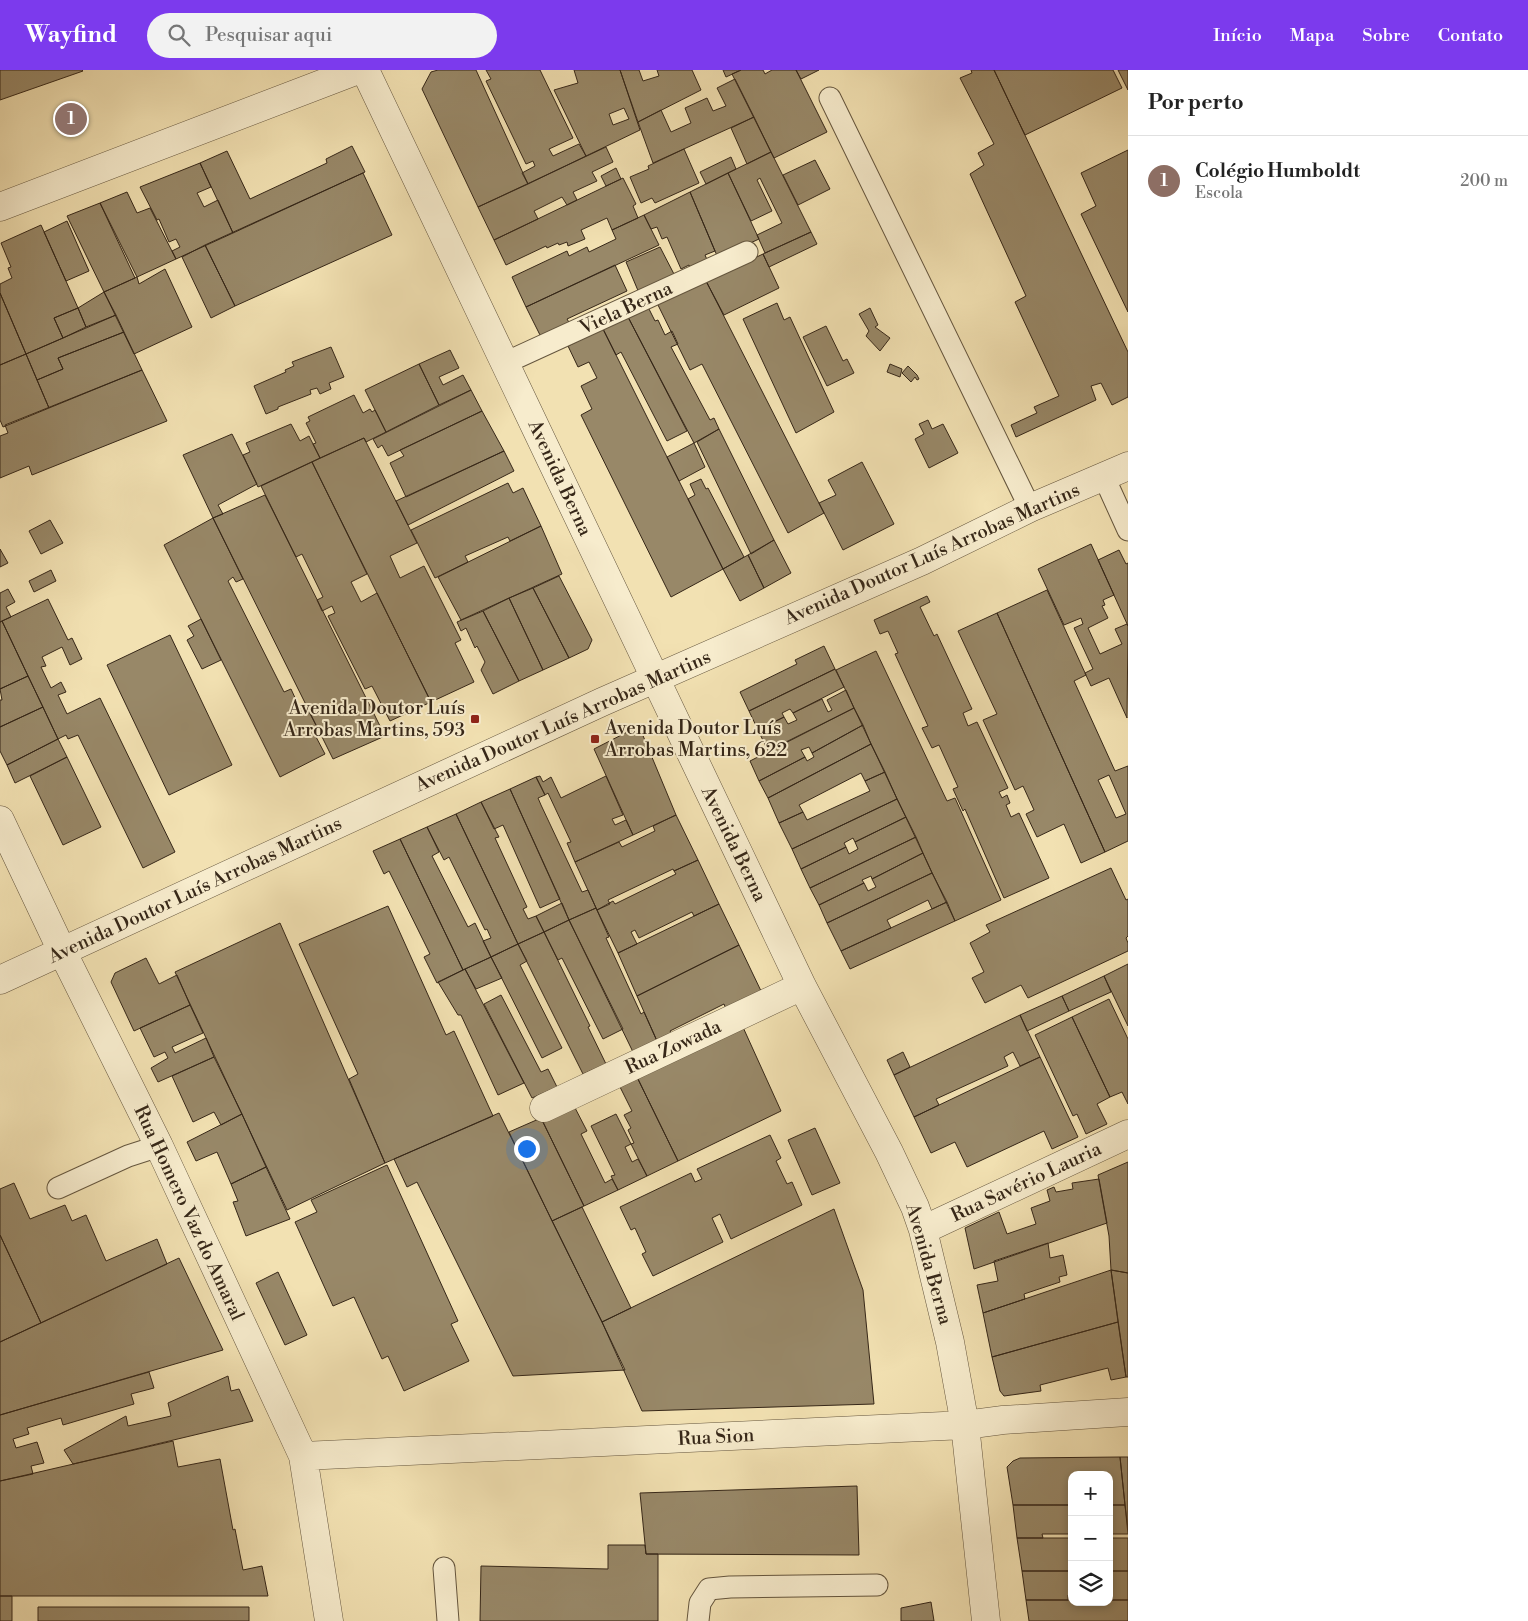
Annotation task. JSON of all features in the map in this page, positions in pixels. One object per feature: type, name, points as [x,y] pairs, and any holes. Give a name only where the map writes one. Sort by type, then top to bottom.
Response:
[{"type":"street","points":[[0,208],[358,70]]},
{"type":"street","name":"Avenida Berna","points":[[365,70],[802,986],[903,1180],[923,1230],[950,1342],[965,1425],[986,1621]]},
{"type":"street","name":"Avenida Doutor Luís Arrobas Martins","points":[[0,980],[655,678],[922,561],[1030,508],[1128,466]]},
{"type":"street","name":"Rua Homero Vaz do Amaral","points":[[0,820],[62,951],[159,1146],[303,1456],[329,1621]]},
{"type":"street","name":"Rua Zowada","points":[[544,1108],[802,986]]},
{"type":"street","name":"Rua Savério Lauria","points":[[923,1230],[1128,1134]]},
{"type":"street","name":"Rua Sion","points":[[303,1456],[965,1425],[1003,1420],[1128,1412]]},
{"type":"lane","points":[[830,98],[1030,508]]},
{"type":"lane","name":"Viela Berna","points":[[505,363],[747,252]]},
{"type":"lane","points":[[1104,477],[1128,530]]},
{"type":"lane","points":[[58,1188],[128,1156],[159,1146]]},
{"type":"lane","points":[[444,1568],[448,1621]]},
{"type":"lane","points":[[698,1621],[700,1603],[709,1589],[877,1585]]},
{"type":"building","points":[[0,70],[82,70],[83,71],[0,100]]},
{"type":"building","points":[[438,70],[476,70],[528,184],[478,207],[422,89],[431,72]]},
{"type":"building","points":[[486,70],[540,70],[573,138],[549,149],[553,156],[579,144],[586,156],[528,184],[522,173],[535,166],[533,161],[526,164],[486,81],[491,79]]},
{"type":"building","points":[[574,70],[620,70],[640,130],[586,156],[554,90],[578,83]],"holes":[[[624,108],[629,119],[613,125],[609,114]]]},
{"type":"building","points":[[620,70],[639,70],[643,81],[659,76],[657,70],[692,70],[701,90],[638,122]]},
{"type":"building","points":[[723,70],[741,70],[726,77]]},
{"type":"building","points":[[741,70],[763,70],[765,74],[772,70],[796,70],[827,132],[774,158],[732,74]]},
{"type":"building","points":[[796,70],[819,70],[801,79]]},
{"type":"building","points":[[971,70],[994,70],[1128,352],[1128,397],[1112,405],[1101,383],[1091,386],[1096,400],[1016,437],[1011,425],[1037,413],[1034,407],[1059,396],[1015,302],[1026,296],[970,174],[984,165],[978,153],[994,144],[960,78],[972,73]]},
{"type":"building","points":[[994,70],[1113,70],[1122,88],[1025,135]]},
{"type":"building","points":[[1118,70],[1128,70],[1128,90]]},
{"type":"building","points":[[735,79],[754,117],[653,163],[638,122],[661,110],[671,132],[691,123],[685,108],[707,98],[713,111],[726,106],[717,88]]},
{"type":"building","points":[[754,117],[771,152],[747,164],[731,128]]},
{"type":"building","points":[[352,146],[365,172],[233,233],[200,163],[227,151],[250,199],[327,163],[326,159]]},
{"type":"building","points":[[606,147],[613,162],[592,172],[597,181],[573,192],[577,200],[567,205],[562,197],[534,211],[538,219],[494,240],[478,207]]},
{"type":"building","points":[[684,149],[699,183],[655,203],[652,198],[641,203],[630,177],[649,169],[648,166]]},
{"type":"building","points":[[1128,150],[1128,312],[1081,214],[1096,206],[1081,173]]},
{"type":"building","points":[[771,152],[811,232],[765,253],[757,235],[782,223],[760,178],[757,180],[772,211],[751,221],[728,173]]},
{"type":"building","points":[[731,157],[736,169],[706,184],[700,172]]},
{"type":"building","points":[[815,160],[830,189],[798,205],[783,175]]},
{"type":"building","points":[[200,163],[211,187],[197,193],[204,207],[218,200],[233,233],[176,259],[172,251],[180,247],[176,239],[169,242],[159,219],[157,220],[140,187]]},
{"type":"building","points":[[616,168],[621,179],[606,186],[601,176]]},
{"type":"building","points":[[363,173],[392,235],[235,306],[205,245]]},
{"type":"building","points":[[728,173],[759,239],[718,258],[690,192]]},
{"type":"building","points":[[623,178],[636,204],[633,206],[638,218],[612,230],[607,218],[581,230],[585,239],[568,246],[567,242],[559,245],[558,243],[547,248],[546,246],[506,265],[494,240]]},
{"type":"building","points":[[127,192],[137,213],[150,208],[176,259],[137,277],[100,203]]},
{"type":"building","points":[[690,192],[715,251],[705,255],[708,262],[691,269],[689,265],[681,269],[667,237],[662,239],[657,227],[651,229],[644,215]]},
{"type":"building","points":[[100,203],[135,278],[104,292],[67,216]]},
{"type":"building","points":[[644,215],[659,245],[526,307],[512,277],[567,251],[569,256],[587,247],[589,252],[616,239],[612,230]]},
{"type":"building","points":[[67,221],[89,271],[66,281],[44,232]]},
{"type":"building","points":[[41,225],[78,308],[54,318],[63,338],[26,354],[0,293],[0,284],[12,278],[8,268],[11,267],[1,243]]},
{"type":"building","points":[[811,232],[817,244],[769,267],[763,254]]},
{"type":"building","points":[[205,245],[235,306],[211,318],[182,257]]},
{"type":"building","points":[[660,247],[675,276],[639,293],[626,262]]},
{"type":"building","points":[[763,254],[779,288],[724,315],[706,281]]},
{"type":"building","points":[[615,265],[627,291],[567,319],[570,324],[541,337],[526,307]]},
{"type":"building","points":[[165,269],[192,327],[134,354],[104,292],[137,277],[139,284]]},
{"type":"building","points":[[706,281],[824,513],[788,533],[702,364],[690,370],[657,303]]},
{"type":"building","points":[[104,292],[116,315],[86,327],[78,308]]},
{"type":"building","points":[[0,293],[26,354],[0,365]]},
{"type":"building","points":[[777,303],[784,320],[790,317],[834,412],[796,433],[743,319]]},
{"type":"building","points":[[648,307],[655,321],[658,320],[665,335],[672,331],[678,344],[671,347],[710,420],[714,418],[719,429],[694,443],[628,317]]},
{"type":"building","points":[[78,308],[86,327],[63,338],[54,318]]},
{"type":"building","points":[[870,308],[878,325],[875,327],[890,338],[880,351],[866,336],[869,331],[859,314]]},
{"type":"building","points":[[116,315],[124,332],[58,358],[63,369],[37,380],[26,354]]},
{"type":"building","points":[[628,317],[687,431],[667,441],[621,352],[616,355],[603,329]]},
{"type":"building","points":[[826,326],[843,361],[847,359],[854,373],[827,386],[803,337]]},
{"type":"building","points":[[603,329],[723,569],[671,597],[581,415],[592,409],[581,386],[597,378],[589,362],[578,367],[568,346]]},
{"type":"building","points":[[124,332],[142,370],[49,408],[37,380],[63,369],[58,358]]},
{"type":"building","points":[[331,347],[344,377],[329,383],[331,389],[320,394],[317,388],[310,390],[311,394],[278,407],[278,409],[266,414],[254,386],[286,372],[285,370],[294,366],[292,362]]},
{"type":"building","points":[[450,350],[459,368],[439,377],[443,385],[463,375],[471,390],[439,405],[419,364]]},
{"type":"building","points":[[26,354],[49,408],[3,427],[0,420],[0,365]]},
{"type":"building","points":[[419,364],[439,405],[386,432],[365,390]]},
{"type":"building","points":[[890,364],[902,369],[900,377],[887,372]]},
{"type":"building","points":[[908,366],[919,379],[917,380],[915,377],[911,382],[902,373]]},
{"type":"building","points":[[142,370],[167,421],[32,475],[29,466],[0,478],[0,436],[8,433],[5,425]]},
{"type":"building","points":[[471,390],[482,411],[388,456],[382,445],[378,448],[373,439]]},
{"type":"building","points":[[354,395],[363,413],[370,409],[372,412],[375,410],[386,432],[366,442],[364,438],[320,458],[313,444],[316,443],[306,423],[310,421],[308,417]]},
{"type":"building","points":[[482,411],[504,451],[406,497],[390,463],[404,456],[400,450]]},
{"type":"building","points":[[928,420],[932,429],[943,424],[958,453],[929,468],[915,439],[924,434],[919,424]]},
{"type":"building","points":[[291,424],[300,441],[309,436],[320,458],[258,487],[243,455],[250,452],[246,443]]},
{"type":"building","points":[[719,429],[774,540],[751,554],[697,442]]},
{"type":"building","points":[[232,434],[257,484],[218,505],[223,514],[213,518],[183,455]]},
{"type":"building","points":[[364,438],[417,543],[390,556],[400,578],[424,566],[461,640],[455,643],[474,682],[431,702],[312,462]]},
{"type":"building","points":[[694,443],[705,467],[679,481],[667,457]]},
{"type":"building","points":[[504,451],[514,471],[408,525],[396,501]]},
{"type":"building","points":[[312,462],[367,574],[351,582],[361,602],[377,593],[431,702],[390,721],[372,686],[365,689],[328,616],[335,613],[332,606],[322,611],[317,600],[323,597],[302,554],[296,557],[261,486]]},
{"type":"building","points":[[862,462],[894,524],[843,550],[819,503],[836,495],[828,480]]},
{"type":"building","points":[[701,479],[706,489],[708,488],[744,557],[723,569],[688,499],[695,495],[690,484]]},
{"type":"building","points":[[508,483],[513,493],[523,488],[541,526],[510,541],[508,537],[465,556],[468,562],[435,578],[411,530]]},
{"type":"building","points":[[265,495],[385,736],[333,759],[213,518]]},
{"type":"building","points":[[213,518],[243,579],[236,582],[233,577],[228,581],[284,692],[291,689],[302,713],[308,710],[320,733],[315,735],[325,754],[280,777],[164,545]]},
{"type":"building","points":[[50,520],[63,543],[41,554],[29,531]]},
{"type":"building","points":[[541,526],[562,574],[461,620],[438,577]]},
{"type":"building","points":[[774,540],[791,573],[764,588],[748,555]]},
{"type":"building","points":[[1091,544],[1114,595],[1103,600],[1105,605],[1102,606],[1108,618],[1088,628],[1100,654],[1122,644],[1115,629],[1127,624],[1128,626],[1127,718],[1109,678],[1091,686],[1085,673],[1093,669],[1074,628],[1083,624],[1081,618],[1064,625],[1038,569]]},
{"type":"building","points":[[0,549],[8,563],[0,567]]},
{"type":"building","points":[[1119,550],[1126,564],[1128,563],[1128,626],[1098,560]]},
{"type":"building","points":[[748,555],[764,588],[740,601],[723,569]]},
{"type":"building","points":[[51,570],[56,581],[34,592],[29,581]]},
{"type":"building","points":[[559,576],[592,640],[588,649],[569,658],[533,588]]},
{"type":"building","points":[[533,588],[569,658],[543,670],[509,598]]},
{"type":"building","points":[[8,589],[15,602],[6,607],[11,617],[0,622],[0,593]]},
{"type":"building","points":[[1047,590],[1086,675],[1074,681],[1115,771],[1128,766],[1128,841],[1105,852],[997,613]],"holes":[[[1109,775],[1126,814],[1116,818],[1098,780]]]},
{"type":"building","points":[[927,596],[930,602],[920,607],[934,636],[937,634],[972,709],[963,713],[968,726],[977,722],[1008,788],[999,792],[1002,798],[1007,795],[1010,803],[1006,805],[1011,817],[1019,813],[1049,878],[1004,898],[965,809],[963,811],[953,789],[958,787],[939,745],[932,748],[922,728],[928,726],[895,654],[898,653],[888,631],[880,634],[874,620]]},
{"type":"building","points":[[509,598],[543,670],[519,681],[483,611]]},
{"type":"building","points":[[48,599],[68,640],[72,638],[82,659],[70,665],[62,647],[42,657],[46,666],[41,667],[51,688],[61,682],[66,692],[58,695],[67,714],[100,698],[175,852],[143,868],[78,735],[68,739],[66,735],[58,739],[2,621]]},
{"type":"building","points":[[483,611],[519,681],[493,694],[481,670],[485,662],[477,646],[475,648],[466,628],[461,631],[457,622]]},
{"type":"building","points":[[997,613],[1105,852],[1081,863],[1064,824],[1037,837],[1026,814],[1034,810],[1023,786],[1015,790],[983,720],[997,714],[958,631]]},
{"type":"building","points":[[201,619],[221,660],[202,669],[187,640],[194,636],[188,626]]},
{"type":"building","points":[[2,621],[28,676],[0,689],[0,622]]},
{"type":"building","points":[[170,635],[232,765],[169,795],[107,665]]},
{"type":"building","points":[[824,646],[835,669],[749,711],[740,692],[797,664],[795,660]]},
{"type":"building","points":[[876,651],[947,801],[955,798],[1001,900],[955,921],[836,670]]},
{"type":"building","points":[[835,669],[844,687],[793,713],[790,709],[782,713],[784,717],[758,730],[749,711]]},
{"type":"building","points":[[28,676],[43,707],[0,727],[0,700],[2,700],[0,689]]},
{"type":"building","points":[[846,690],[854,708],[768,751],[758,730],[784,717],[788,724],[797,720],[793,713],[822,699],[828,712],[832,710],[827,700]]},
{"type":"building","points":[[43,707],[58,739],[7,765],[0,751],[0,727]]},
{"type":"building","points":[[854,708],[863,725],[812,753],[809,747],[801,750],[805,757],[759,781],[750,761]]},
{"type":"building","points":[[863,725],[871,744],[768,798],[759,781],[805,757],[807,761],[814,757],[812,753]]},
{"type":"building","points":[[639,726],[676,815],[633,835],[594,749]]},
{"type":"building","points":[[58,739],[67,757],[15,783],[7,765]]},
{"type":"building","points":[[871,744],[885,772],[865,781],[861,773],[799,805],[803,812],[779,823],[768,798]]},
{"type":"building","points":[[67,757],[101,827],[63,845],[30,776]]},
{"type":"building","points":[[885,772],[897,799],[792,849],[779,823],[803,812],[807,820],[870,791],[865,781]]},
{"type":"building","points":[[540,776],[543,782],[551,777],[561,798],[606,776],[623,815],[612,819],[615,825],[626,820],[633,835],[575,862],[567,843],[571,842],[548,793],[545,795],[536,777]]},
{"type":"building","points":[[536,777],[545,795],[538,798],[541,805],[582,892],[588,890],[596,908],[569,920],[510,789]]},
{"type":"building","points":[[510,789],[560,899],[540,908],[503,825],[494,829],[481,802]]},
{"type":"building","points":[[897,799],[906,817],[855,842],[853,838],[844,843],[846,847],[801,869],[792,849]]},
{"type":"building","points":[[481,802],[499,837],[495,838],[527,907],[523,909],[528,919],[536,916],[544,932],[518,944],[456,814]]},
{"type":"building","points":[[456,814],[518,944],[491,957],[483,941],[491,938],[487,929],[485,930],[449,857],[444,860],[427,827]]},
{"type":"building","points":[[676,815],[698,860],[674,871],[673,869],[608,900],[610,904],[597,910],[575,862],[619,842],[622,847],[655,831],[653,826]]},
{"type":"building","points":[[906,817],[916,837],[810,888],[801,869],[846,847],[849,854],[858,849],[855,842]]},
{"type":"building","points":[[427,827],[439,852],[432,856],[468,927],[475,923],[491,957],[463,970],[400,839]]},
{"type":"building","points":[[916,837],[923,853],[872,879],[871,876],[862,880],[864,883],[819,905],[810,888]]},
{"type":"building","points":[[400,839],[463,970],[437,983],[424,957],[430,954],[389,871],[384,874],[373,851]]},
{"type":"building","points":[[923,853],[932,873],[827,923],[819,905],[864,883],[868,891],[876,887],[872,879]]},
{"type":"building","points":[[698,860],[719,904],[694,916],[692,912],[639,938],[635,930],[631,932],[637,944],[618,953],[597,910],[613,901],[615,904],[676,874],[674,871]]},
{"type":"building","points":[[1111,868],[1126,900],[1128,899],[1128,936],[1126,938],[1128,951],[1028,998],[1021,985],[985,1003],[972,978],[984,972],[970,943],[990,932],[986,925]]},
{"type":"building","points":[[932,873],[947,902],[932,909],[928,900],[887,920],[891,928],[841,951],[827,923]]},
{"type":"building","points":[[947,902],[955,921],[850,969],[841,951]]},
{"type":"building","points":[[562,903],[569,920],[544,932],[536,916]]},
{"type":"building","points":[[719,904],[739,945],[637,996],[618,953]]},
{"type":"building","points":[[388,906],[446,1035],[454,1031],[493,1116],[385,1163],[349,1079],[358,1074],[299,944]]},
{"type":"building","points":[[596,908],[609,937],[606,938],[641,1014],[644,1012],[657,1041],[633,1052],[569,920]]},
{"type":"building","points":[[569,920],[623,1029],[603,1039],[562,958],[558,960],[544,932]]},
{"type":"building","points":[[280,923],[385,1163],[287,1210],[175,972]]},
{"type":"building","points":[[544,932],[590,1026],[588,1027],[606,1064],[583,1074],[518,944]]},
{"type":"building","points":[[518,944],[527,961],[520,965],[562,1048],[542,1058],[491,957]]},
{"type":"building","points":[[739,945],[762,993],[726,1009],[724,1004],[670,1031],[672,1034],[657,1041],[637,996]]},
{"type":"building","points":[[491,957],[502,978],[476,989],[465,969]]},
{"type":"building","points":[[146,958],[159,984],[177,975],[190,1005],[134,1031],[111,982],[115,973]]},
{"type":"building","points":[[1128,964],[1128,1026],[1104,976]]},
{"type":"building","points":[[465,969],[524,1083],[498,1095],[461,1015],[458,1015],[438,982]]},
{"type":"building","points":[[1104,976],[1111,992],[1069,1011],[1062,996]]},
{"type":"building","points":[[501,995],[541,1072],[548,1069],[557,1087],[532,1098],[484,1004]]},
{"type":"building","points":[[1062,996],[1069,1011],[1027,1031],[1020,1015]]},
{"type":"building","points":[[1109,999],[1128,1039],[1128,1104],[1122,1092],[1110,1097],[1072,1017]]},
{"type":"building","points":[[190,1005],[203,1033],[172,1047],[175,1053],[206,1038],[214,1057],[158,1082],[151,1068],[168,1058],[165,1052],[154,1057],[140,1028]]},
{"type":"building","points":[[1020,1015],[1040,1057],[1020,1066],[1013,1052],[1004,1057],[1008,1066],[936,1099],[939,1105],[914,1117],[894,1075]]},
{"type":"building","points":[[1072,1017],[1110,1097],[1097,1104],[1107,1124],[1086,1134],[1077,1114],[1073,1116],[1035,1035]]},
{"type":"building","points":[[742,1025],[781,1111],[678,1161],[636,1075]]},
{"type":"building","points":[[903,1052],[910,1067],[894,1075],[887,1060]]},
{"type":"building","points":[[214,1057],[242,1114],[221,1125],[214,1112],[193,1122],[172,1076]]},
{"type":"building","points":[[1040,1057],[1078,1137],[1052,1149],[1044,1131],[967,1167],[955,1142],[931,1153],[914,1117]]},
{"type":"building","points":[[636,1075],[678,1161],[647,1176],[631,1144],[634,1143],[628,1130],[631,1128],[624,1115],[632,1111],[618,1083]]},
{"type":"building","points":[[573,1104],[587,1131],[581,1134],[605,1183],[612,1179],[618,1190],[584,1206],[541,1118]]},
{"type":"building","points":[[499,1113],[625,1370],[513,1376],[417,1182],[407,1187],[394,1159]]},
{"type":"building","points":[[242,1114],[266,1167],[231,1184],[217,1152],[196,1161],[187,1142]]},
{"type":"building","points":[[616,1114],[631,1144],[625,1147],[632,1162],[638,1159],[647,1176],[618,1190],[611,1176],[615,1175],[591,1126]]},
{"type":"building","points":[[541,1118],[584,1206],[552,1221],[509,1132]]},
{"type":"building","points":[[815,1128],[840,1183],[812,1195],[788,1140]]},
{"type":"building","points":[[770,1135],[781,1158],[776,1161],[787,1184],[792,1182],[802,1205],[731,1239],[720,1214],[712,1218],[723,1242],[653,1276],[642,1254],[646,1252],[635,1228],[631,1230],[620,1207],[691,1173],[695,1182],[702,1179],[697,1169]]},
{"type":"building","points":[[1128,1162],[1128,1273],[1111,1270],[1109,1236],[1098,1175]]},
{"type":"building","points":[[387,1165],[458,1321],[451,1324],[469,1361],[404,1391],[388,1356],[382,1359],[354,1297],[333,1306],[295,1222],[317,1212],[311,1200]]},
{"type":"building","points":[[266,1167],[290,1219],[246,1236],[233,1202],[238,1201],[231,1184]]},
{"type":"building","points":[[1099,1179],[1107,1223],[974,1269],[965,1228],[999,1212],[1007,1234],[1036,1224],[1031,1208],[1050,1201],[1047,1190],[1054,1187],[1056,1192],[1073,1189],[1072,1183]]},
{"type":"building","points":[[14,1183],[30,1219],[65,1205],[72,1221],[86,1215],[106,1261],[157,1239],[167,1264],[41,1323],[0,1235],[0,1189]]},
{"type":"building","points":[[582,1207],[631,1308],[602,1322],[552,1221]]},
{"type":"building","points":[[834,1209],[863,1290],[874,1404],[642,1411],[602,1322]]},
{"type":"building","points":[[0,1235],[41,1323],[0,1342]]},
{"type":"building","points":[[1048,1243],[1050,1258],[1063,1255],[1067,1275],[1059,1277],[1060,1282],[1024,1294],[1025,1299],[983,1313],[977,1285],[998,1281],[994,1261]]},
{"type":"building","points":[[179,1258],[223,1350],[0,1415],[0,1342]]},
{"type":"building","points":[[1111,1270],[1128,1273],[1128,1377],[1126,1377]]},
{"type":"building","points":[[1111,1270],[1118,1322],[992,1357],[983,1313]]},
{"type":"building","points":[[278,1272],[307,1335],[285,1345],[256,1283]]},
{"type":"building","points":[[1118,1322],[1126,1377],[1111,1380],[1108,1368],[1040,1385],[1041,1391],[1004,1396],[1000,1391],[992,1357]]},
{"type":"building","points":[[149,1372],[154,1388],[131,1394],[134,1404],[63,1425],[61,1418],[27,1428],[29,1434],[13,1439],[16,1448],[37,1442],[44,1463],[31,1466],[33,1474],[0,1481],[0,1415]]},
{"type":"building","points":[[228,1376],[231,1391],[239,1389],[253,1421],[73,1464],[64,1450],[126,1416],[128,1426],[171,1416],[168,1403]]},
{"type":"building","points":[[173,1441],[178,1467],[220,1459],[233,1530],[235,1529],[243,1570],[262,1566],[268,1596],[0,1596],[0,1481]]},
{"type":"building","points":[[1120,1457],[1128,1457],[1128,1529],[1125,1505]]},
{"type":"building","points":[[1120,1457],[1125,1505],[1113,1505],[1113,1471],[1068,1471],[1068,1505],[1013,1505],[1007,1467],[1013,1461],[1020,1458]]},
{"type":"building","points":[[857,1486],[859,1555],[646,1554],[640,1493]]},
{"type":"building","points":[[1013,1505],[1068,1505],[1068,1534],[1042,1534],[1043,1538],[1017,1538]]},
{"type":"building","points":[[1113,1505],[1125,1505],[1128,1534],[1113,1534]]},
{"type":"building","points":[[1017,1538],[1068,1538],[1068,1571],[1022,1571]]},
{"type":"building","points":[[1113,1538],[1128,1538],[1128,1571],[1113,1571]]},
{"type":"building","points":[[608,1545],[645,1545],[646,1554],[658,1554],[658,1621],[480,1621],[481,1566],[608,1569]]},
{"type":"building","points":[[1022,1571],[1068,1571],[1068,1600],[1026,1600]]},
{"type":"building","points":[[1113,1571],[1128,1571],[1128,1600],[1113,1600]]},
{"type":"building","points":[[0,1596],[12,1596],[12,1621],[0,1621]]},
{"type":"building","points":[[1026,1600],[1068,1600],[1068,1606],[1113,1606],[1113,1600],[1128,1600],[1128,1621],[1029,1621]]},
{"type":"building","points":[[931,1602],[934,1621],[901,1621],[901,1608]]},
{"type":"building","points":[[38,1607],[249,1607],[249,1621],[38,1621]]},
{"type":"place","name":"Colégio Humboldt","points":[[71,119]]},
{"type":"place","name":"Avenida Doutor Luís Arrobas Martins, 593","points":[[475,719]]},
{"type":"place","name":"Avenida Doutor Luís Arrobas Martins, 622","points":[[595,739]]}]
